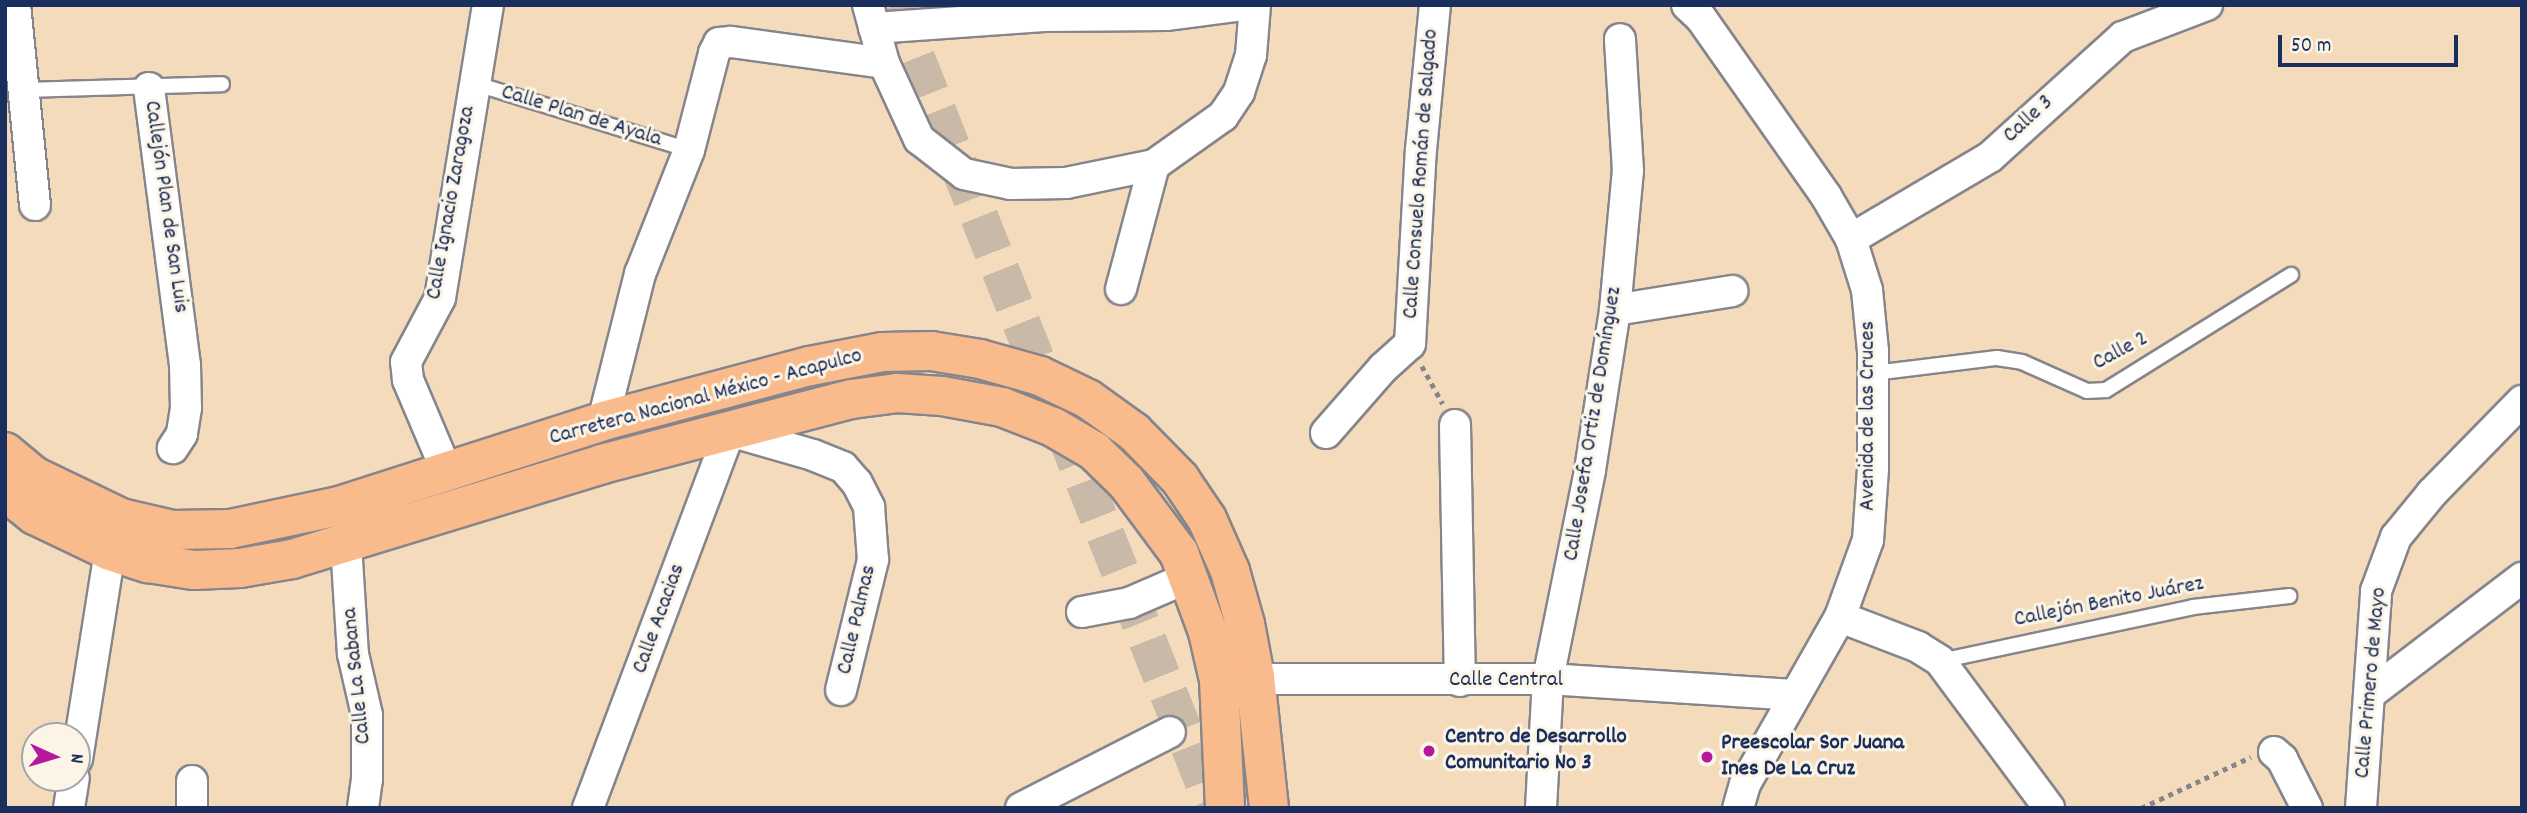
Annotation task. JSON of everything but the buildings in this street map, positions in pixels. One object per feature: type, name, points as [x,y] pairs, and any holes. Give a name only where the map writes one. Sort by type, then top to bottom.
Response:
[{"type":"main road","name":"Carretera Nacional México - Acapulco","points":[[5,452],[34,476],[79,500],[121,517],[173,530],[230,529],[279,521],[339,506],[603,421],[810,366],[883,352],[931,351],[980,359],[1040,376],[1088,399],[1134,432],[1180,479],[1207,519],[1230,571],[1237,678],[1225,808]]},
{"type":"main road","name":"Carretera Nacional México - Acapulco","points":[[5,491],[35,515],[110,551],[148,563],[194,570],[240,568],[292,559],[602,464],[852,399],[897,393],[942,396],[1002,407],[1053,427],[1094,451],[1126,482],[1155,517],[1179,553],[1208,632],[1237,678],[1269,808]]},
{"type":"street","points":[[15,5],[35,205]]},
{"type":"street","name":"Calle Ignacio Zaragoza","points":[[447,472],[408,380],[406,362],[440,298],[473,83],[488,5]]},
{"type":"street","points":[[1244,5],[1166,15],[871,17],[884,63],[919,139],[964,174],[1011,184],[1066,183],[1154,165],[1223,116],[1239,92],[1251,55],[1255,5]]},
{"type":"street","name":"Calle Consuelo Román de Salgado","points":[[1410,344],[1422,150],[1435,5]]},
{"type":"street","name":"Avenida de las Cruces","points":[[1687,5],[1709,30],[1826,196],[1851,239],[1867,290],[1874,373],[1873,469],[1868,540],[1840,617],[1793,695],[1745,784],[1738,808]]},
{"type":"street","name":"Calle 3","points":[[1851,239],[1990,157],[2123,37],[2207,5]]},
{"type":"street","name":"Calle Josefa Ortiz de Domínguez","points":[[1541,808],[1548,679],[1590,470],[1615,310],[1628,171],[1620,38]]},
{"type":"street","name":"Calle Plan de Ayala","points":[[603,421],[640,274],[689,150],[714,53],[719,43],[730,42],[884,63]]},
{"type":"street","name":"Callejón Plan de San Luis","points":[[149,88],[185,365],[186,408],[182,434],[173,448]]},
{"type":"street","points":[[1121,289],[1154,165]]},
{"type":"street","points":[[1615,310],[1732,291]]},
{"type":"street","points":[[1326,433],[1383,368],[1410,344]]},
{"type":"street","name":"Calle Primero de Mayo","points":[[2361,808],[2376,591],[2396,537],[2432,493],[2522,401]]},
{"type":"street","points":[[1455,425],[1460,681]]},
{"type":"street","name":"Calle Palmas","points":[[730,430],[813,454],[843,467],[858,484],[869,507],[873,561],[841,690]]},
{"type":"street","name":"Calle Acacias","points":[[588,808],[730,430]]},
{"type":"street","name":"Calle La Sabana","points":[[346,544],[353,654],[367,715],[367,779],[362,808]]},
{"type":"street","points":[[83,722],[110,551]]},
{"type":"street","points":[[1082,612],[1129,603],[1189,577]]},
{"type":"street","points":[[2371,693],[2522,578]]},
{"type":"street","points":[[1840,617],[1918,647],[1940,661],[2049,808]]},
{"type":"street","name":"Calle Central","points":[[1237,678],[1460,681],[1548,679],[1793,695]]},
{"type":"street","points":[[1025,807],[1170,732]]},
{"type":"street","points":[[2274,752],[2282,759],[2306,808]]},
{"type":"lane","name":"Calle Plan de Ayala","points":[[473,83],[689,150]]},
{"type":"lane","points":[[149,88],[222,84]]},
{"type":"lane","name":"Callejón Plan de San Luis","points":[[23,90],[149,88]]},
{"type":"lane","name":"Calle 2","points":[[1874,373],[1997,358],[2022,362],[2087,391],[2106,390],[2291,275]]},
{"type":"lane","name":"Callejón Benito Juárez","points":[[1940,661],[2193,607],[2289,596]]},
{"type":"path","points":[[1410,344],[1455,425]]},
{"type":"path","points":[[2141,808],[2262,752],[2274,752]]},
{"type":"tunnel","points":[[895,5],[1214,808]]},
{"type":"place","name":"Centro de Desarrollo Comunitario No 3","points":[[1429,751]]},
{"type":"place","name":"Preescolar Sor Juana Ines De La Cruz","points":[[1707,757]]}]
